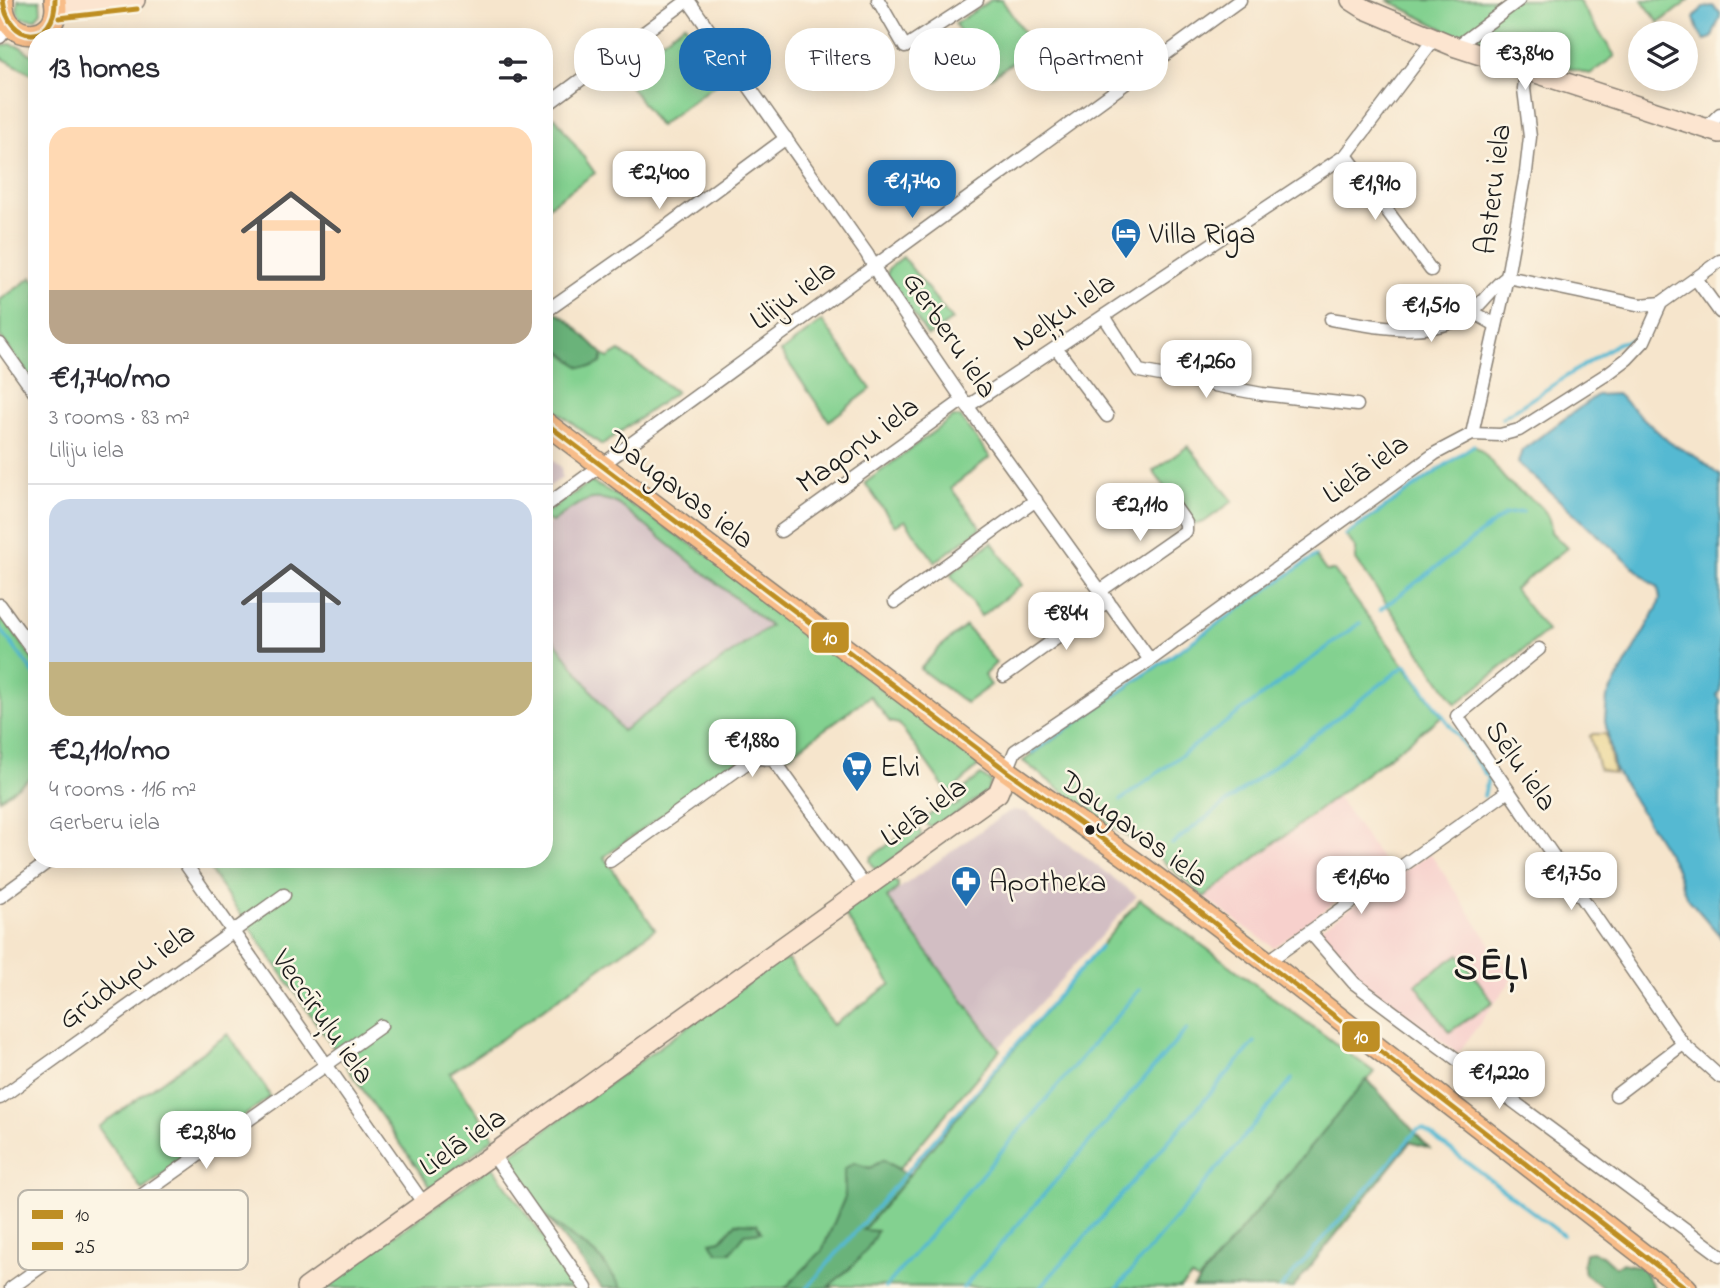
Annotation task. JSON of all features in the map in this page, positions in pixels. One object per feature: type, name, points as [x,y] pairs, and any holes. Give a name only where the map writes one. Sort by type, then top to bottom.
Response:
[{"type":"main road","points":[[3,0],[5,32],[28,34]]},
{"type":"main road","points":[[48,28],[54,20],[56,5]]},
{"type":"main road","name":"Daugavas iela","points":[[553,429],[1007,771],[1147,871],[1267,962],[1686,1288]]},
{"type":"street","points":[[56,5],[117,4],[135,0]]},
{"type":"street","points":[[553,100],[688,0]]},
{"type":"street","name":"Gerberu iela","points":[[688,0],[867,254],[966,403],[1150,660]]},
{"type":"street","points":[[878,0],[905,47],[977,0]]},
{"type":"street","name":"Liliju iela","points":[[553,501],[1240,0]]},
{"type":"street","points":[[1351,0],[1365,9],[1434,39],[1527,72],[1717,126]]},
{"type":"street","points":[[1456,47],[1519,0]]},
{"type":"street","name":"Neļķu iela","points":[[966,403],[1056,348],[1346,155],[1434,39]]},
{"type":"street","name":"Asteru iela","points":[[1472,434],[1507,277],[1526,172],[1530,137],[1524,89],[1527,72]]},
{"type":"street","points":[[553,306],[786,138]]},
{"type":"street","points":[[1346,155],[1431,270]]},
{"type":"street","points":[[1331,319],[1390,328],[1424,329],[1471,312],[1507,277],[1641,305],[1661,303],[1720,261]]},
{"type":"street","points":[[1696,279],[1720,312]]},
{"type":"street","name":"Lielā iela","points":[[306,1288],[998,793],[1015,751],[1150,660],[1436,453],[1472,434],[1500,435],[1519,430],[1607,374],[1627,359],[1644,341],[1661,303]]},
{"type":"street","points":[[1471,312],[1496,325]]},
{"type":"street","points":[[1104,316],[1139,371],[1262,394],[1357,405]]},
{"type":"street","points":[[0,344],[28,383]]},
{"type":"street","points":[[1056,348],[1107,416]]},
{"type":"street","name":"Magoņu iela","points":[[781,531],[966,403]]},
{"type":"street","points":[[1004,676],[1186,530],[1186,523],[1165,493]]},
{"type":"street","points":[[895,602],[1036,500]]},
{"type":"street","points":[[0,606],[28,644]]},
{"type":"street","name":"Sēļu iela","points":[[1539,649],[1457,716],[1683,1044],[1720,1077]]},
{"type":"street","points":[[610,861],[748,762],[760,758],[773,760],[779,767],[866,888]]},
{"type":"street","points":[[1267,962],[1508,791]]},
{"type":"street","points":[[0,897],[40,868]]},
{"type":"street","name":"Veccīruļu iela","points":[[188,868],[424,1204]]},
{"type":"street","name":"Grūdupu iela","points":[[0,1098],[284,895]]},
{"type":"street","points":[[1310,932],[1354,983],[1720,1255]]},
{"type":"street","points":[[149,1190],[381,1026]]},
{"type":"street","points":[[1616,1095],[1683,1044]]},
{"type":"street","points":[[493,1155],[586,1288]]},
{"type":"street","points":[[11,1288],[36,1270]]},
{"type":"shaded area","points":[[553,461],[561,467],[562,478],[553,484]]},
{"type":"shaded area","points":[[608,498],[621,506],[770,626],[622,731],[553,639],[553,521],[584,501]]},
{"type":"shaded area","points":[[1337,796],[1385,864],[1274,948],[1204,897]]},
{"type":"shaded area","points":[[1013,810],[1026,812],[1137,896],[999,1048],[886,898]]},
{"type":"shaded area","points":[[1430,853],[1513,978],[1458,1053],[1360,980],[1316,932]]},
{"type":"green space","points":[[18,0],[40,0],[41,12],[35,19],[22,18],[17,11]]},
{"type":"green space","points":[[991,0],[1002,0],[1021,28],[1014,28],[1014,61],[1000,71],[1000,28],[958,28],[955,24]]},
{"type":"green space","points":[[1387,0],[1578,0],[1615,56],[1590,74],[1465,40]]},
{"type":"green space","points":[[1642,0],[1689,0],[1662,21],[1658,21]]},
{"type":"green space","points":[[679,28],[679,91],[706,91],[659,126],[634,91],[665,91],[665,38]]},
{"type":"green space","points":[[10,44],[28,52],[28,72],[0,57],[0,46]]},
{"type":"green space","points":[[555,117],[595,173],[553,203]]},
{"type":"green space","points":[[903,257],[952,320],[928,336],[887,275],[889,268]]},
{"type":"green space","points":[[28,280],[28,375],[0,336],[0,300]]},
{"type":"green space","points":[[556,312],[568,320],[603,354],[601,363],[593,367],[580,367],[553,345],[553,313]]},
{"type":"green space","points":[[822,321],[871,389],[829,421],[781,352]]},
{"type":"green space","points":[[553,344],[602,354],[608,358],[620,351],[676,392],[602,445],[553,409]]},
{"type":"green space","points":[[953,417],[960,417],[990,457],[951,488],[981,528],[935,562],[905,520],[895,526],[865,483]]},
{"type":"green space","points":[[1474,445],[1507,481],[1542,508],[1550,522],[1551,532],[1567,548],[1514,589],[1547,631],[1456,704],[1356,560],[1356,549],[1346,535]]},
{"type":"green space","points":[[1188,446],[1233,501],[1204,522],[1193,525],[1153,471]]},
{"type":"green space","points":[[591,482],[613,493],[709,556],[979,765],[949,794],[899,724],[890,722],[870,696],[791,754],[783,757],[775,750],[759,746],[604,857],[655,929],[450,1073],[494,1137],[432,1189],[208,868],[553,868],[553,639],[622,731],[770,626],[621,506],[611,501],[593,499],[577,505],[553,521],[553,508]]},
{"type":"green space","points":[[992,542],[1022,585],[981,616],[950,574]]},
{"type":"green space","points":[[1315,556],[1326,571],[1334,571],[1442,716],[1204,897],[1156,855],[1092,814],[1023,761]]},
{"type":"green space","points":[[0,613],[28,652],[28,779],[0,799]]},
{"type":"green space","points":[[966,626],[996,663],[984,675],[991,685],[966,703],[920,669],[939,648]]},
{"type":"green space","points":[[981,775],[991,782],[988,791],[938,827],[928,826],[923,820],[949,800],[953,807],[960,803],[956,795]]},
{"type":"green space","points":[[916,825],[921,837],[877,871],[870,861],[871,857]]},
{"type":"green space","points":[[892,880],[898,883],[898,888],[887,898],[1000,1050],[899,1169],[884,1160],[870,1168],[854,1163],[844,1169],[845,1197],[822,1251],[785,1288],[622,1288],[599,1257],[548,1219],[509,1170],[505,1159],[777,962],[788,960],[833,1025],[891,984],[843,912]]},
{"type":"green space","points":[[1140,899],[1374,1072],[1198,1281],[1191,1277],[1180,1288],[828,1286],[851,1268],[862,1231]]},
{"type":"green space","points":[[1459,954],[1493,1002],[1449,1032],[1416,984]]},
{"type":"green space","points":[[228,1034],[270,1097],[142,1190],[98,1127]]},
{"type":"green space","points":[[1367,1079],[1429,1148],[1410,1142],[1293,1288],[1193,1288]]},
{"type":"green space","points":[[883,1160],[909,1176],[863,1230],[877,1231],[863,1254],[829,1286],[832,1288],[785,1288],[822,1251],[845,1197],[844,1169],[854,1163],[870,1168]]},
{"type":"green space","points":[[492,1166],[580,1288],[321,1288]]},
{"type":"green space","points":[[548,1219],[599,1257],[622,1288],[602,1288]]},
{"type":"green space","points":[[736,1223],[757,1224],[761,1232],[745,1234],[731,1252],[717,1252],[711,1242],[721,1240]]},
{"type":"green space","points":[[1585,1253],[1602,1255],[1615,1267],[1621,1263],[1642,1267],[1654,1288],[1604,1288],[1585,1274]]},
{"type":"sand","points":[[1606,734],[1614,774],[1599,769],[1590,736]]},
{"type":"water","points":[[1713,6],[1720,13],[1712,38],[1705,40],[1698,31],[1698,21],[1694,18],[1703,7]]},
{"type":"water","points":[[1617,394],[1669,442],[1698,458],[1720,476],[1720,690],[1717,695],[1720,700],[1720,936],[1686,896],[1674,864],[1615,770],[1605,721],[1607,697],[1657,608],[1660,599],[1658,587],[1518,463],[1522,450],[1597,395]]},
{"type":"waterway","points":[[1502,418],[1618,343],[1632,340]]},
{"type":"waterway","points":[[1346,535],[1474,445]]},
{"type":"waterway","points":[[1380,610],[1506,514],[1523,512]]},
{"type":"waterway","points":[[1032,753],[1315,556]]},
{"type":"waterway","points":[[1121,800],[1360,623]]},
{"type":"waterway","points":[[0,628],[28,666]]},
{"type":"waterway","points":[[1172,844],[1406,665],[1488,778],[1484,796]]},
{"type":"waterway","points":[[807,1288],[1101,946]]},
{"type":"waterway","points":[[885,1288],[1139,990]]},
{"type":"waterway","points":[[963,1288],[1187,1029]]},
{"type":"waterway","points":[[1040,1288],[1255,1042]]},
{"type":"waterway","points":[[1117,1288],[1292,1079]]},
{"type":"waterway","points":[[1281,1288],[1417,1130],[1423,1129],[1563,1235]]},
{"type":"transit line","name":"10","points":[[3,0],[13,25],[28,33]]},
{"type":"transit line","name":"10","points":[[45,28],[53,15],[55,0]]},
{"type":"transit line","name":"25","points":[[59,18],[137,9]]},
{"type":"transit line","name":"10","points":[[553,429],[1007,771],[1147,871],[1686,1288]]},
{"type":"place","name":"Villa Riga","points":[[1126,260]]},
{"type":"place","name":"Elvi","points":[[857,793]]},
{"type":"place","name":"Apotheka","points":[[966,908]]},
{"type":"district","name":"SĒĻI","points":[[1492,966]]}]
